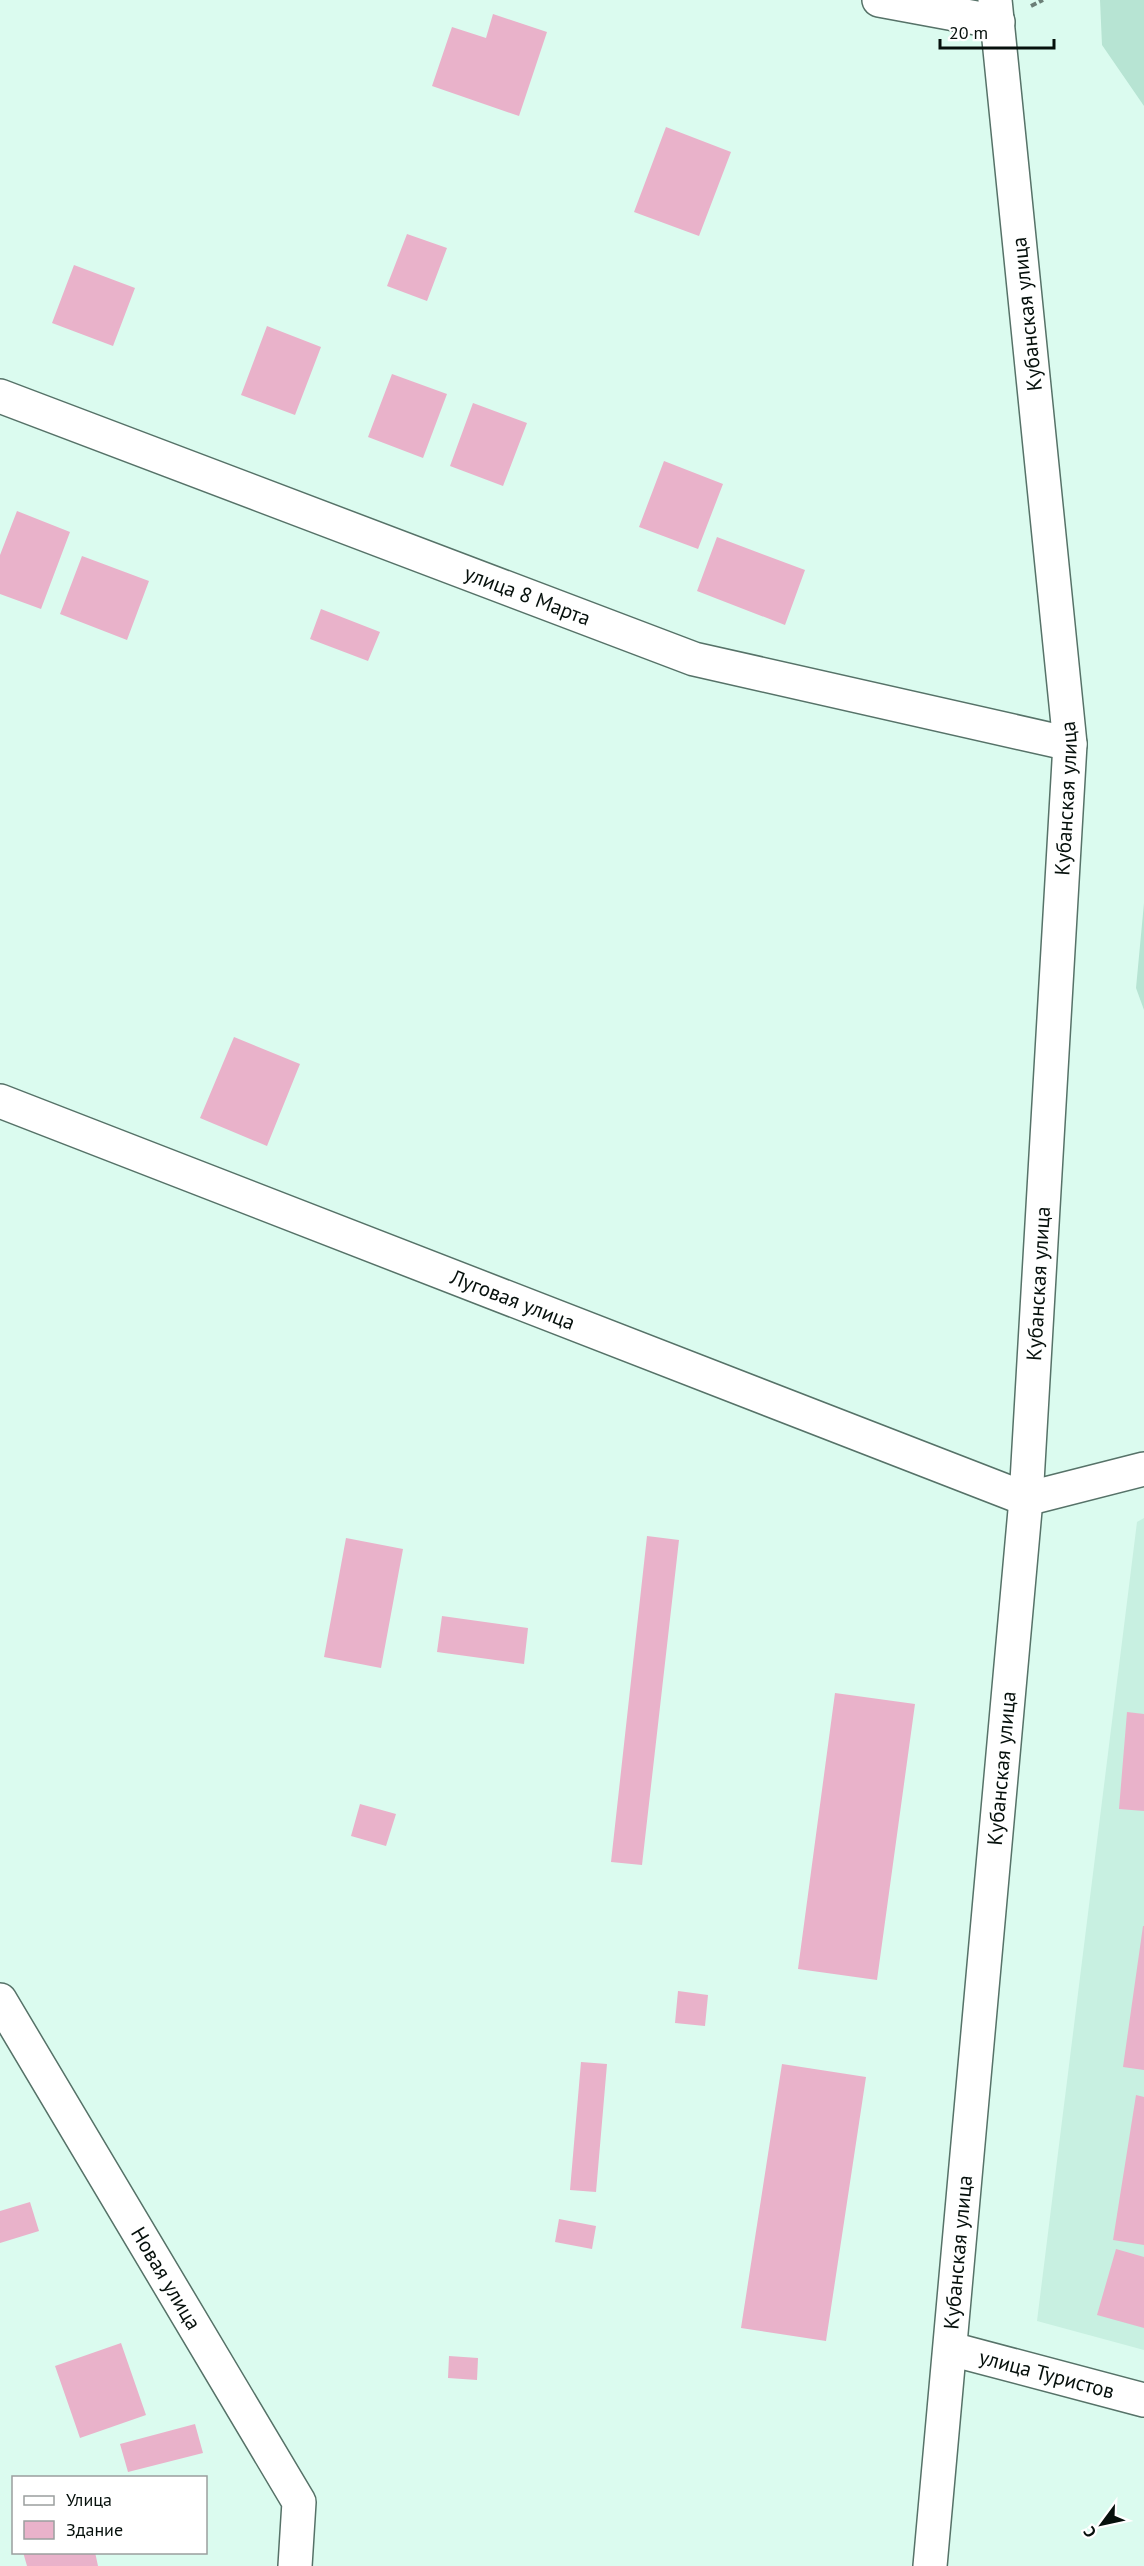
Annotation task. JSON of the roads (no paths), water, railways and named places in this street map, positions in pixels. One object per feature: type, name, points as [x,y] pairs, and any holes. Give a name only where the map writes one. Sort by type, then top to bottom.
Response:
[{"type":"street","points":[[879,0],[996,11]]},
{"type":"street","name":"Кубанская улица","points":[[930,2566],[1026,1499],[1070,744],[996,11]]},
{"type":"street","name":"улица 8 Марта","points":[[0,396],[694,659],[1070,744]]},
{"type":"street","name":"Луговая улица","points":[[0,1101],[1026,1499]]},
{"type":"street","points":[[1026,1499],[1144,1469]]},
{"type":"street","name":"Новая улица","points":[[0,2000],[299,2502],[295,2566]]},
{"type":"street","name":"улица Туристов","points":[[951,2349],[1144,2400]]}]
